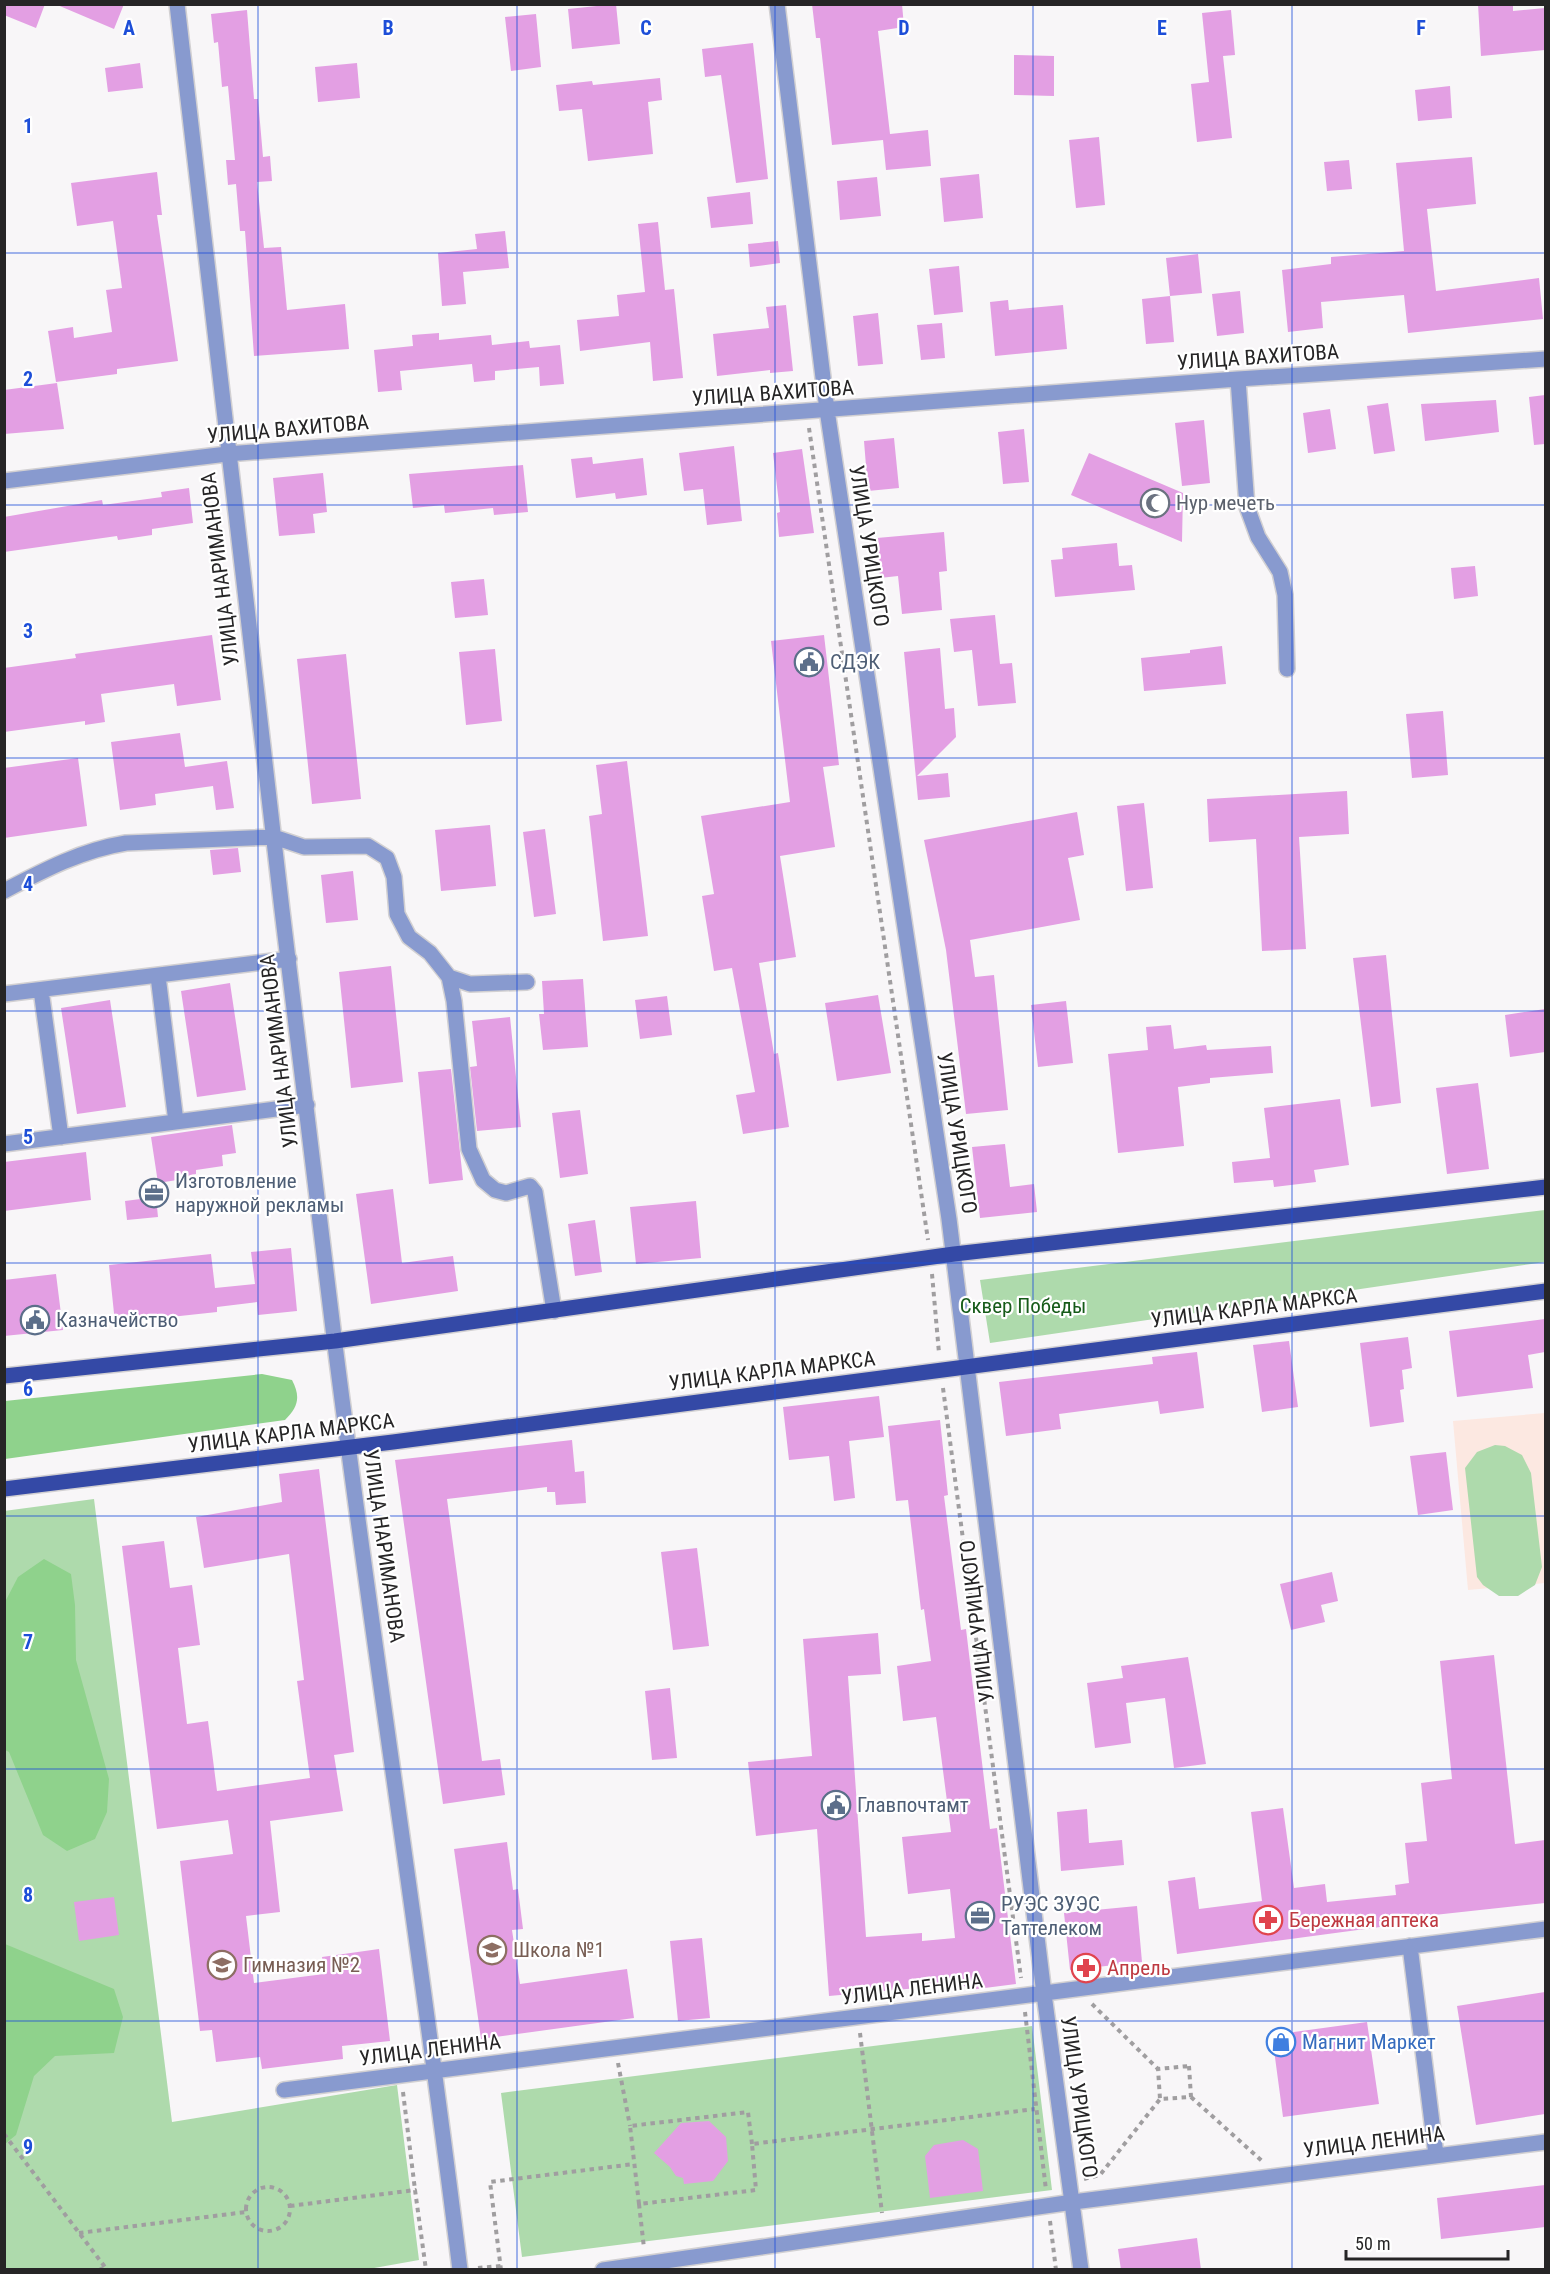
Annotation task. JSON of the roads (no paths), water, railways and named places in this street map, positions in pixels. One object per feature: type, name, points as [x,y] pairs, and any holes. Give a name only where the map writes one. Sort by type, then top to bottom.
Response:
[{"type":"main road","points":[[4,1376],[335,1341],[954,1254],[1545,1187]]},
{"type":"main road","name":"УЛИЦА КАРЛА МАРКСА","points":[[4,1490],[1545,1292]]},
{"type":"street","name":"УЛИЦА НАРИМАНОВА","points":[[177,4],[227,453],[335,1341],[465,2269]]},
{"type":"street","name":"УЛИЦА УРИЦКОГО","points":[[777,4],[827,410],[954,1254],[1044,1994],[1081,2270]]},
{"type":"street","name":"УЛИЦА ВАХИТОВА","points":[[4,480],[227,453],[1238,379],[1545,359]]},
{"type":"street","points":[[1238,379],[1247,507],[1258,537],[1280,572],[1285,596],[1287,669]]},
{"type":"street","points":[[4,891],[40,871],[105,846],[274,837],[304,847],[368,846],[387,858],[394,877],[397,914],[410,937],[430,953],[449,977],[454,1000],[469,1149],[483,1180],[495,1190],[506,1193],[530,1186],[535,1192],[554,1311]]},
{"type":"street","points":[[4,994],[289,959]]},
{"type":"street","points":[[158,976],[176,1122]]},
{"type":"street","points":[[449,977],[470,984],[527,981]]},
{"type":"street","points":[[41,990],[61,1137]]},
{"type":"street","points":[[4,1144],[307,1105]]},
{"type":"street","name":"УЛИЦА ЛЕНИНА","points":[[284,2091],[1545,1929]]},
{"type":"street","points":[[1410,1946],[1436,2155]]},
{"type":"street","name":"УЛИЦА ЛЕНИНА","points":[[603,2270],[1047,2205],[1545,2142]]},
{"type":"place","name":"Нур мечеть","points":[[1155,503]]},
{"type":"place","name":"СДЭК","points":[[809,662]]},
{"type":"place","name":"Изготовление наружной рекламы","points":[[154,1193]]},
{"type":"place","name":"Казначейство","points":[[35,1320]]},
{"type":"place","name":"Главпочтамт","points":[[836,1805]]},
{"type":"place","name":"РУЭС ЗУЭС Таттелеком","points":[[980,1916]]},
{"type":"place","name":"Бережная аптека","points":[[1268,1920]]},
{"type":"place","name":"Школа №1","points":[[492,1950]]},
{"type":"place","name":"Гимназия №2","points":[[222,1965]]},
{"type":"place","name":"Апрель","points":[[1086,1968]]},
{"type":"place","name":"Магнит Маркет","points":[[1281,2042]]},
{"type":"park label","name":"Сквер Победы","points":[[1023,1306]]}]
